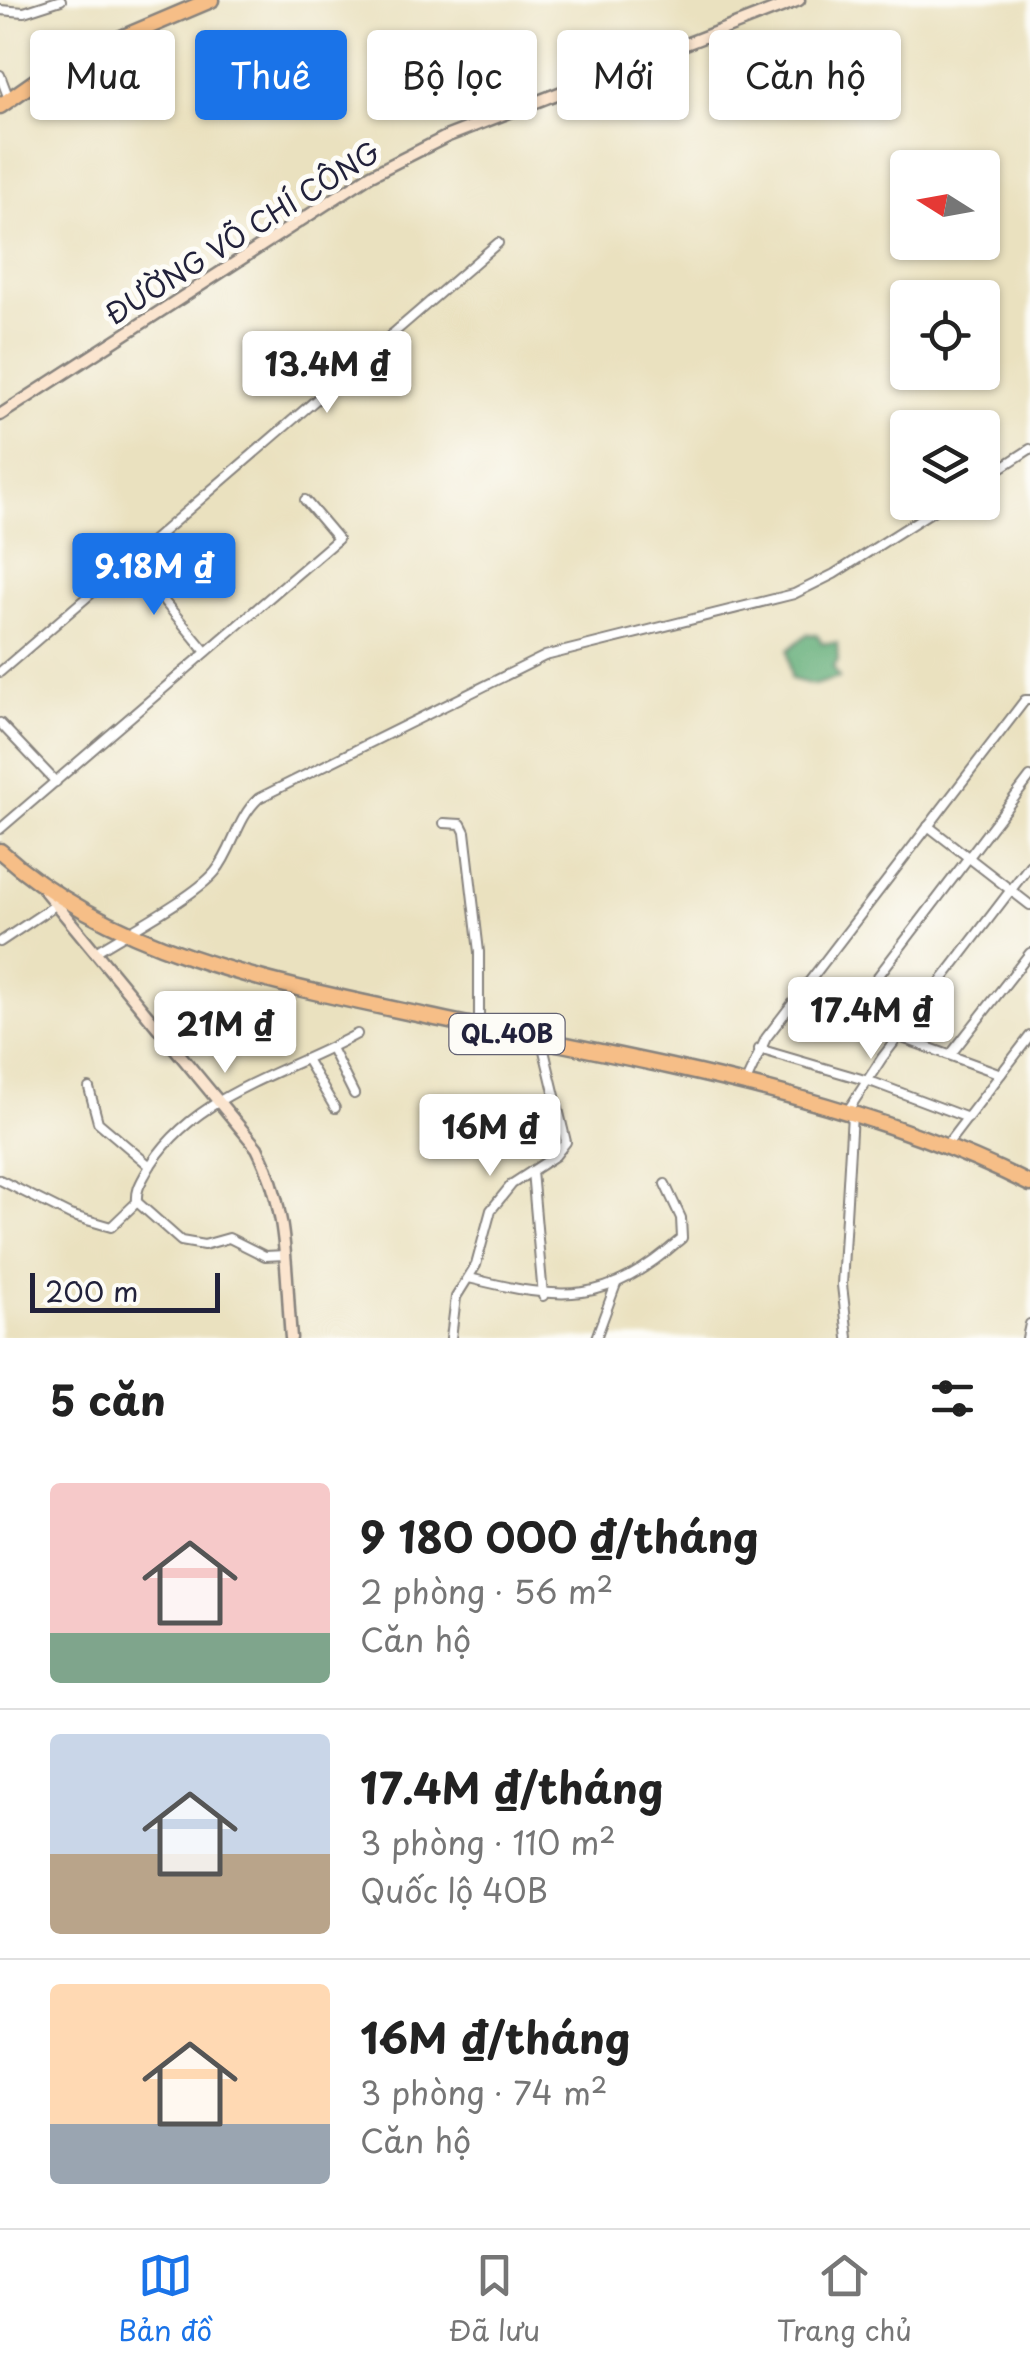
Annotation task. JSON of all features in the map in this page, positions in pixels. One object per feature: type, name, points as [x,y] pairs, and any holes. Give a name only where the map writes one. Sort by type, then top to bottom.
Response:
[{"type":"highway","points":[[4,102],[60,64],[211,0]]},
{"type":"highway","name":"QL.40B","points":[[0,851],[63,900],[128,932],[298,989],[850,1112],[946,1147],[1030,1184]]},
{"type":"main road","name":"ĐƯỜNG VÕ CHÍ CÔNG","points":[[0,416],[370,175],[448,136],[800,0]]},
{"type":"main road","points":[[28,874],[58,904],[257,1148],[276,1186],[286,1255],[291,1338]]},
{"type":"street","points":[[0,10],[24,12],[61,0]]},
{"type":"street","points":[[0,75],[4,102]]},
{"type":"street","points":[[0,672],[498,243]]},
{"type":"street","points":[[1000,468],[1030,449]]},
{"type":"street","points":[[0,829],[338,540],[305,500]]},
{"type":"street","points":[[97,951],[208,879],[224,860],[241,819],[259,798],[545,656],[794,594],[834,574],[919,520]]},
{"type":"street","points":[[130,560],[206,652]]},
{"type":"street","points":[[744,1086],[759,1048],[1025,700],[1030,700]]},
{"type":"street","points":[[0,724],[56,782]]},
{"type":"street","points":[[847,1017],[1030,776]]},
{"type":"street","points":[[444,823],[461,824],[467,847],[479,952],[479,1028]]},
{"type":"street","points":[[928,826],[1030,905]]},
{"type":"street","points":[[848,1338],[843,1321],[842,1268],[850,1112],[866,1080],[1030,865]]},
{"type":"street","points":[[0,942],[58,904]]},
{"type":"street","points":[[951,1054],[1030,953]]},
{"type":"street","points":[[800,994],[809,1004],[1001,1074]]},
{"type":"street","points":[[286,1255],[265,1256],[230,1238],[197,1246],[181,1241],[138,1202],[138,1188],[173,1132],[263,1077],[357,1034]]},
{"type":"street","points":[[946,1147],[1030,1036]]},
{"type":"street","points":[[451,1338],[456,1297],[478,1258],[490,1210],[512,1184],[562,1151],[568,1136],[542,1042]]},
{"type":"street","points":[[331,1048],[354,1094]]},
{"type":"street","points":[[759,1048],[866,1080],[968,1118]]},
{"type":"street","points":[[306,1059],[335,1108]]},
{"type":"street","points":[[89,1088],[98,1122],[150,1166]]},
{"type":"street","points":[[532,1171],[544,1263],[543,1296]]},
{"type":"street","points":[[0,1180],[106,1228],[138,1202]]},
{"type":"street","points":[[468,1278],[543,1296],[616,1284],[682,1238],[681,1218],[665,1184]]},
{"type":"street","points":[[596,1338],[616,1284]]},
{"type":"street","points":[[1026,1338],[1030,1324]]},
{"type":"green space","points":[[807,634],[817,635],[822,643],[837,643],[838,661],[833,667],[839,678],[814,685],[791,679],[788,650]]}]
